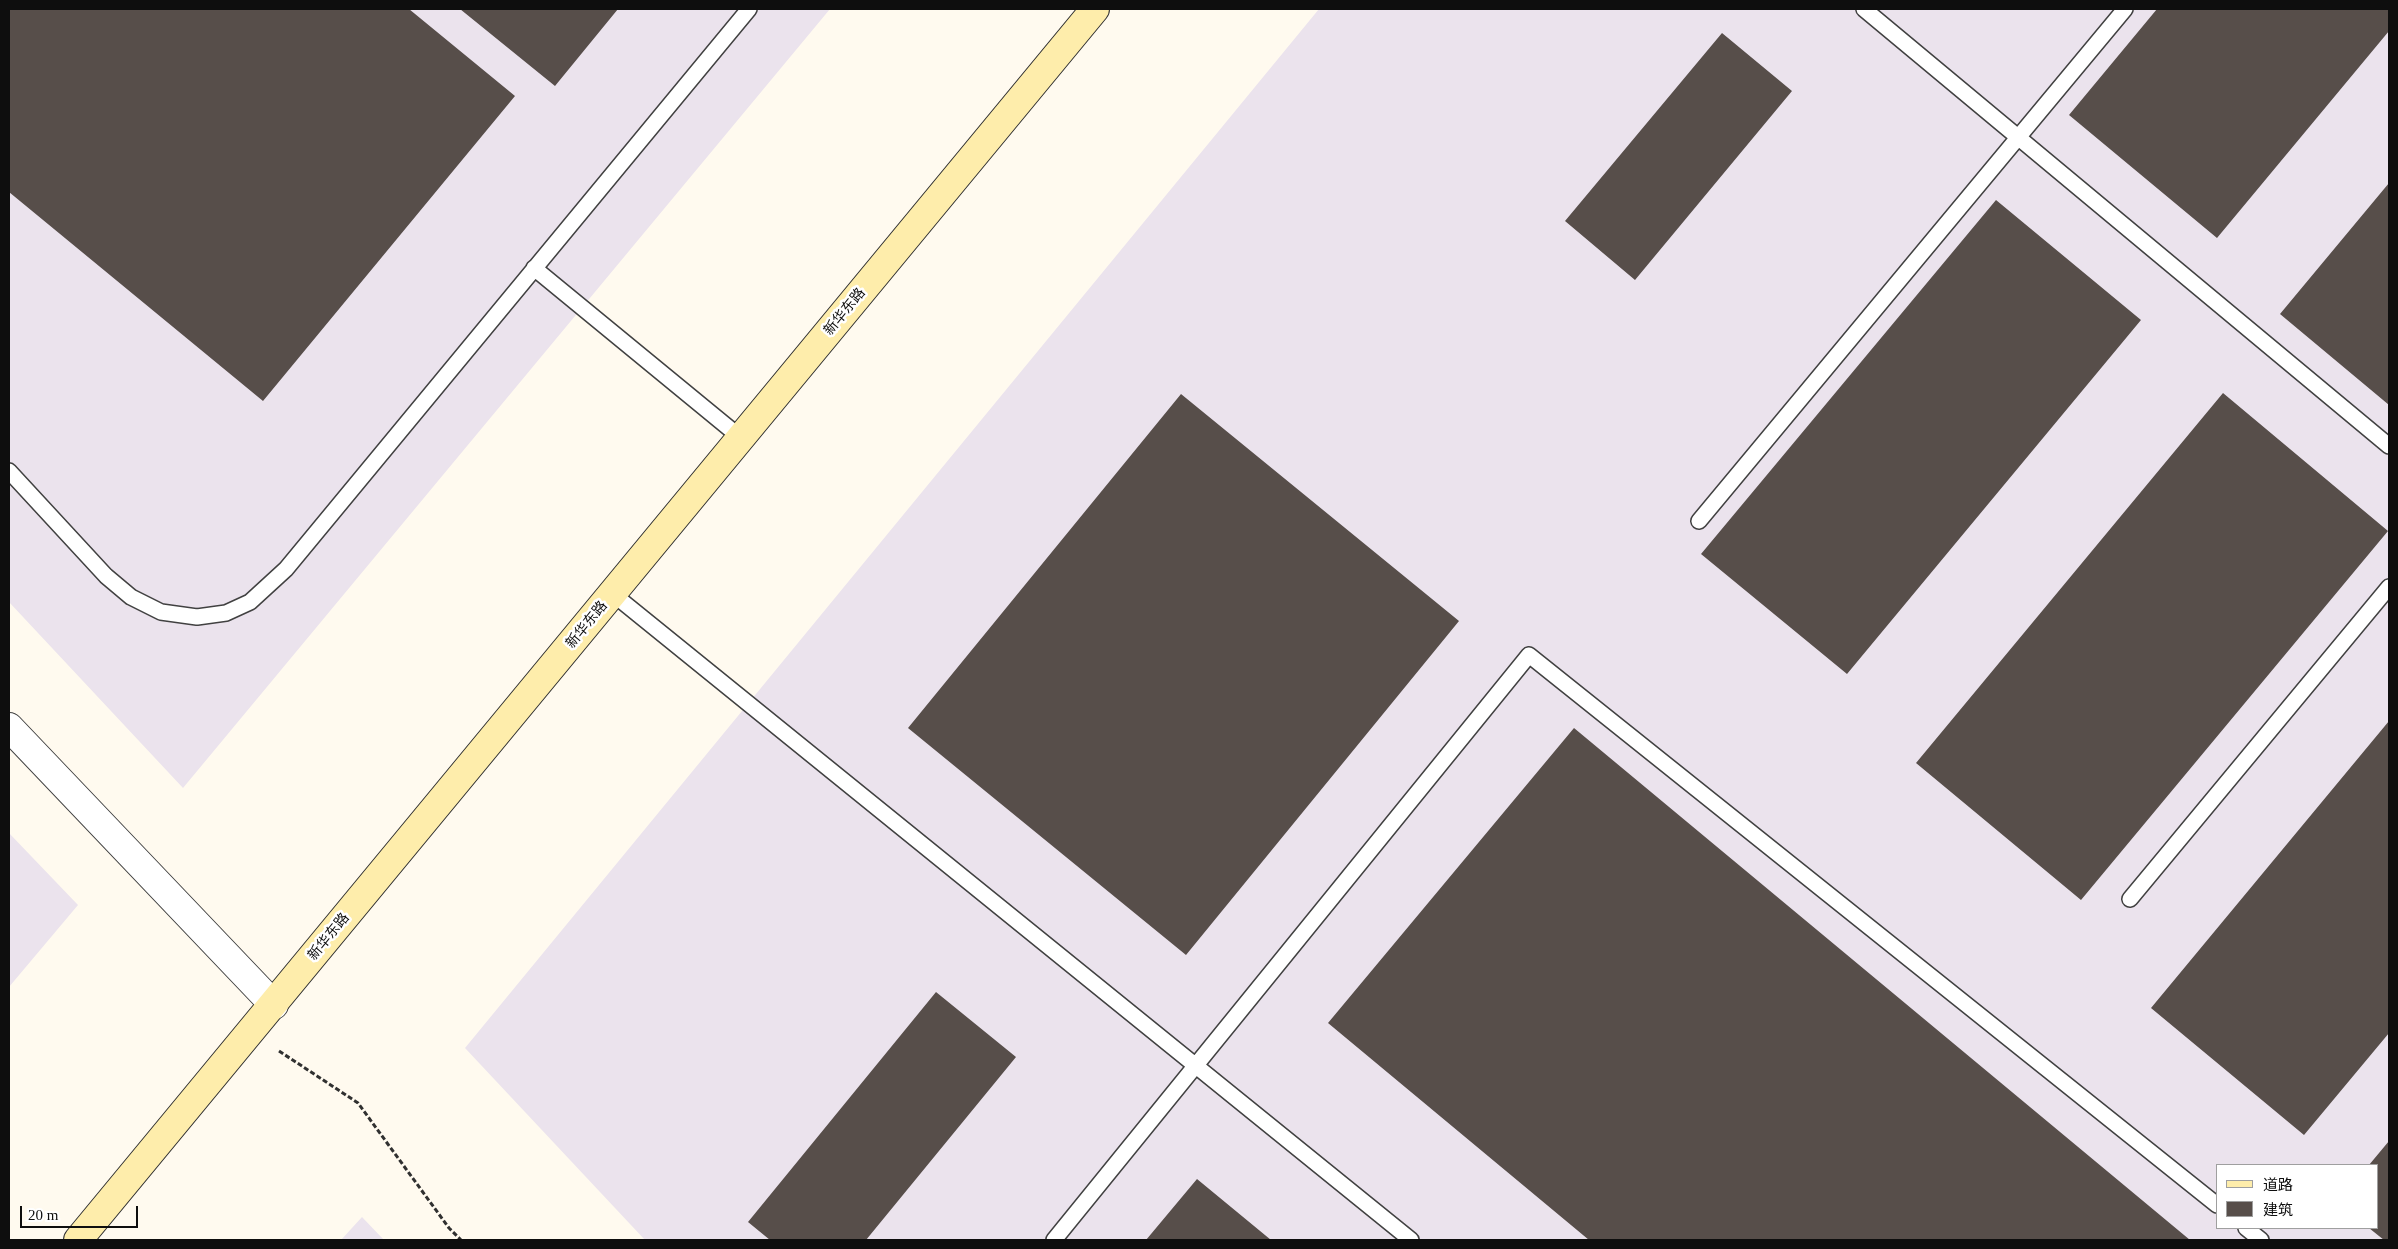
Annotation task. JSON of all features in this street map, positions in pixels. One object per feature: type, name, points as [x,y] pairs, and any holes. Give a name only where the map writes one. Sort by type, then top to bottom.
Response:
[{"type":"main road","name":"新华东路","points":[[78,1240],[1095,9]]},
{"type":"street","points":[[9,727],[274,1005]]},
{"type":"lane","points":[[9,471],[106,576],[131,597],[161,612],[197,617],[226,613],[250,602],[286,569],[748,9]]},
{"type":"lane","points":[[1864,9],[2389,446]]},
{"type":"lane","points":[[1699,521],[2124,9]]},
{"type":"lane","points":[[534,268],[741,438]]},
{"type":"lane","points":[[2130,899],[2389,587]]},
{"type":"lane","points":[[613,594],[1411,1240]]},
{"type":"lane","points":[[1054,1240],[1529,655],[2216,1204]]},
{"type":"lane","points":[[2247,1229],[2261,1240]]},
{"type":"path","points":[[251,1032],[358,1102],[449,1228],[461,1240]]},
{"type":"shaded area","points":[[9,9],[830,9],[183,788],[9,602]]},
{"type":"shaded area","points":[[1319,9],[2389,9],[2389,1240],[645,1240],[465,1048]]},
{"type":"shaded area","points":[[9,833],[78,905],[9,987]]},
{"type":"shaded area","points":[[362,1217],[384,1240],[341,1240]]},
{"type":"building","points":[[9,9],[409,9],[515,96],[263,401],[9,192]]},
{"type":"building","points":[[460,9],[618,9],[555,86]]},
{"type":"building","points":[[2157,9],[2389,9],[2389,31],[2217,238],[2069,115]]},
{"type":"building","points":[[1722,33],[1792,91],[1635,280],[1565,221]]},
{"type":"building","points":[[2389,183],[2389,405],[2280,314]]},
{"type":"building","points":[[1996,200],[2141,320],[1847,674],[1701,554]]},
{"type":"building","points":[[2223,393],[2388,531],[2081,900],[1916,763]]},
{"type":"building","points":[[1181,394],[1459,621],[1186,955],[908,728]]},
{"type":"building","points":[[2389,721],[2389,1033],[2304,1135],[2151,1008]]},
{"type":"building","points":[[1574,728],[2190,1240],[1589,1240],[1328,1023]]},
{"type":"building","points":[[936,992],[1016,1057],[866,1240],[770,1240],[748,1222]]},
{"type":"building","points":[[2389,1141],[2389,1240],[2384,1240],[2370,1229],[2378,1229],[2378,1164],[2370,1164]]},
{"type":"building","points":[[1197,1179],[1271,1240],[1146,1240]]}]
